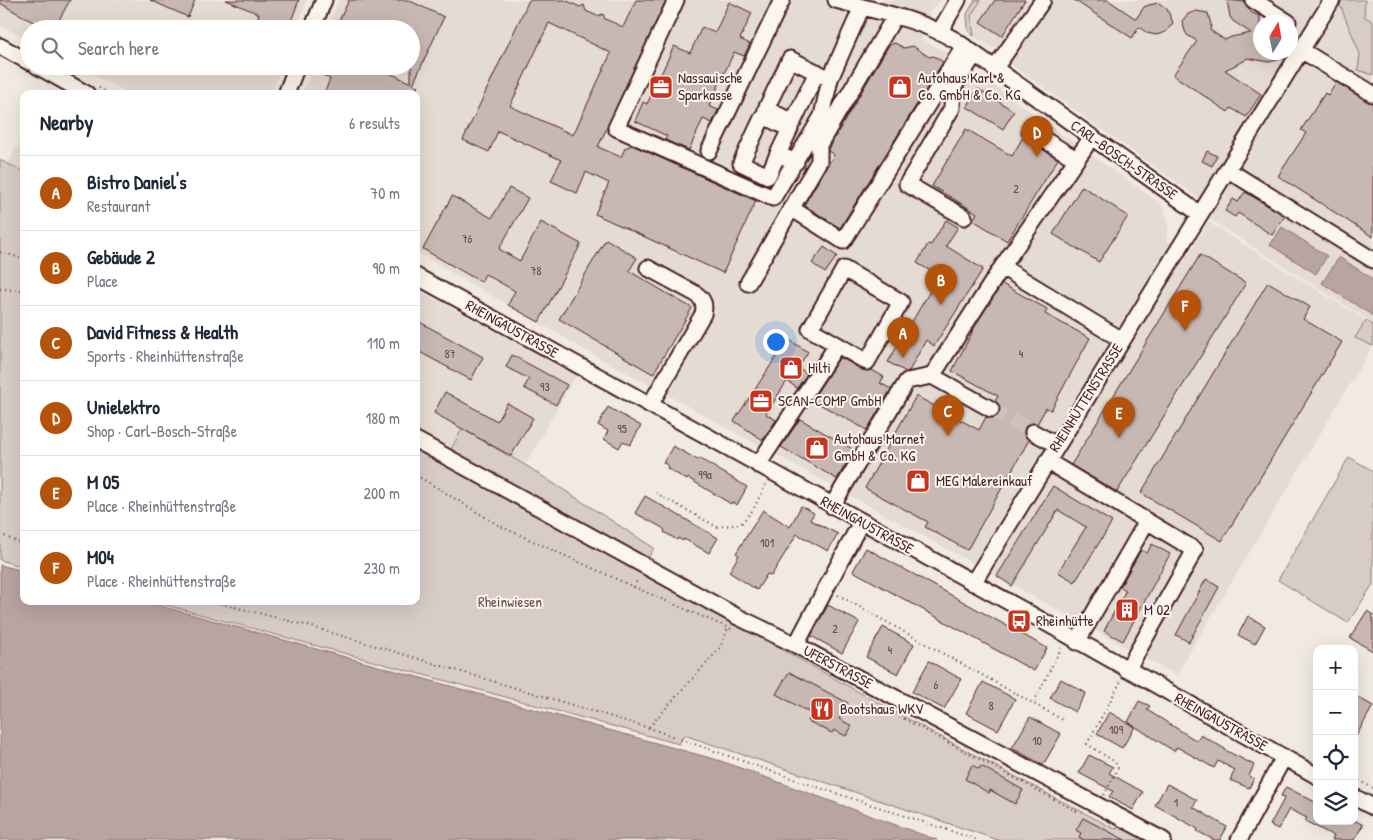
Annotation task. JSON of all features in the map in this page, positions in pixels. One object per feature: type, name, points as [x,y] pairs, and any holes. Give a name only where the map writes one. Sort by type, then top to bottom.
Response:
[{"type":"street","points":[[316,20],[324,0]]},
{"type":"street","points":[[676,0],[616,128],[773,198],[822,116],[824,75],[862,7]]},
{"type":"street","points":[[709,151],[782,0]]},
{"type":"street","name":"CARL-BOSCH-STRASSE","points":[[836,0],[940,31],[1200,214]]},
{"type":"street","points":[[940,31],[958,0]]},
{"type":"street","points":[[995,68],[1043,0]]},
{"type":"street","points":[[1253,0],[1276,15]]},
{"type":"street","name":"RHEINHÜTTENSTRASSE","points":[[973,583],[1332,0]]},
{"type":"street","points":[[748,283],[819,161],[819,145],[894,16]]},
{"type":"street","points":[[1298,29],[1310,36]]},
{"type":"street","points":[[0,46],[20,57]]},
{"type":"street","points":[[792,208],[843,240],[969,50]]},
{"type":"street","points":[[964,217],[907,184],[952,108],[953,88],[969,50]]},
{"type":"street","points":[[1301,50],[1373,94]]},
{"type":"street","points":[[53,75],[80,90]]},
{"type":"street","points":[[288,90],[293,75]]},
{"type":"street","points":[[1030,131],[1076,159]]},
{"type":"street","points":[[932,376],[1002,267],[1092,137]]},
{"type":"street","points":[[778,154],[796,162]]},
{"type":"street","points":[[1228,170],[1373,260]]},
{"type":"street","points":[[1002,267],[1122,340]]},
{"type":"street","points":[[648,268],[696,294],[702,299],[704,306],[703,314],[650,406]]},
{"type":"street","points":[[844,269],[901,302],[867,362],[837,345],[810,329],[844,269]]},
{"type":"street","name":"RHEINGAUSTRASSE","points":[[420,278],[973,583],[1077,642],[1124,676],[1284,757],[1313,774]]},
{"type":"street","points":[[758,465],[837,345]]},
{"type":"street","points":[[832,506],[907,381],[932,376],[991,408]]},
{"type":"street","points":[[1033,432],[1057,445]]},
{"type":"street","name":"UFERSTRASSE","points":[[420,442],[736,616],[796,644],[1163,840]]},
{"type":"street","points":[[1047,462],[1195,550],[1124,676]]},
{"type":"street","points":[[1077,642],[1148,521]]},
{"type":"street","points":[[796,644],[861,522]]},
{"type":"street","points":[[1239,840],[1284,757]]},
{"type":"street","points":[[1358,799],[1373,807]]},
{"type":"path","points":[[0,252],[20,258]]},
{"type":"path","points":[[0,289],[20,290]]},
{"type":"path","points":[[420,478],[500,526],[728,629],[733,629]]},
{"type":"path","points":[[656,493],[717,527],[726,527],[741,524],[753,510],[767,482]]},
{"type":"path","points":[[0,534],[20,543]]},
{"type":"path","points":[[825,588],[1034,702],[1063,720]]},
{"type":"path","points":[[225,605],[309,626],[649,728],[805,783],[978,840]]},
{"type":"path","points":[[649,728],[720,648],[728,629]]},
{"type":"path","points":[[1034,702],[1062,648]]},
{"type":"path","points":[[1104,793],[1118,768],[1115,762],[1087,744],[1124,676]]},
{"type":"path","points":[[890,711],[1082,813]]},
{"type":"path","points":[[1358,780],[1373,788]]},
{"type":"shaded area","points":[[0,0],[307,0],[299,20],[20,20],[20,35],[0,25]]},
{"type":"shaded area","points":[[339,0],[941,0],[931,9],[921,39],[949,54],[1161,204],[1168,219],[1166,240],[1189,254],[1208,222],[1373,325],[1373,345],[1176,675],[591,353],[420,254],[420,90],[304,90],[309,75],[420,75],[420,20],[331,20]]},
{"type":"shaded area","points":[[975,0],[1373,0],[1373,323],[1208,218],[1222,190],[1200,199],[1016,68],[1011,63],[1011,54],[1001,47],[993,48],[968,31],[967,14]]},
{"type":"shaded area","points":[[94,75],[278,75],[273,90],[122,90]]},
{"type":"shaded area","points":[[20,142],[20,170],[8,164]]},
{"type":"shaded area","points":[[1282,227],[1327,256],[1316,274],[1270,245]]},
{"type":"shaded area","points":[[1339,257],[1373,279],[1373,316],[1322,283]]},
{"type":"shaded area","points":[[420,291],[576,375],[525,465],[462,429],[449,453],[420,436]]},
{"type":"shaded area","points":[[0,565],[20,570],[20,605],[157,605],[721,761],[937,840],[0,840]]},
{"type":"green space","points":[[975,0],[981,0],[971,16],[974,36],[968,31],[967,14]]},
{"type":"green space","points":[[1341,0],[1365,0],[1364,16],[1373,22],[1373,75],[1358,70],[1360,54],[1340,5]]},
{"type":"green space","points":[[0,160],[20,170],[20,566],[0,560]]},
{"type":"green space","points":[[1366,320],[1373,325],[1373,346],[1355,338]]},
{"type":"green space","points":[[462,429],[525,465],[654,548],[645,563],[449,453]]},
{"type":"green space","name":"Rheinwiesen","points":[[420,447],[939,736],[1115,829],[1121,827],[1145,840],[998,840],[684,735],[679,744],[166,605],[420,605]]},
{"type":"green space","points":[[1349,457],[1373,471],[1373,584],[1348,623],[1278,580]]},
{"type":"building","points":[[0,0],[70,0],[59,20],[29,20],[0,3]]},
{"type":"building","points":[[150,0],[195,0],[188,17]]},
{"type":"building","points":[[226,0],[299,0],[291,20],[257,20],[259,14]]},
{"type":"building","points":[[349,0],[408,0],[444,17],[420,69],[420,20],[339,20]]},
{"type":"building","points":[[529,0],[565,0],[580,7],[584,5],[586,11],[597,16],[603,14],[605,19],[623,27],[636,0],[666,0],[598,147],[621,157],[625,148],[632,145],[756,201],[723,273],[595,214],[609,183],[586,172],[577,193],[551,181],[561,160],[498,131],[489,152],[463,140]],"holes":[[[549,23],[611,53],[573,135],[510,106]]]},
{"type":"building","points":[[995,0],[1025,0],[1002,36],[980,22]]},
{"type":"building","points":[[1074,0],[1108,0],[1136,19],[1144,7],[1159,3],[1167,9],[1173,23],[1166,32],[1156,35],[1147,33],[1139,27],[1132,38]]},
{"type":"building","points":[[1227,0],[1244,2],[1252,13],[1257,15],[1253,15],[1253,59],[1247,58],[1225,70],[1261,94],[1246,117],[1231,108],[1228,112],[1173,75],[1197,41],[1187,35],[1185,31],[1182,21],[1188,14],[1196,11],[1208,13],[1211,25],[1210,30],[1225,40],[1251,33],[1230,17]]},
{"type":"building","points":[[729,2],[752,13],[740,39],[750,44],[744,56],[734,52],[709,106],[718,110],[712,123],[703,119],[689,150],[665,140],[667,136],[635,121],[643,102],[647,104],[674,46],[690,53],[702,27],[715,33]]},
{"type":"building","points":[[895,43],[904,48],[913,46],[929,57],[934,56],[943,62],[840,228],[804,205],[834,155],[828,149],[889,45]]},
{"type":"building","points":[[1258,60],[1278,60],[1269,62]]},
{"type":"building","points":[[323,75],[394,75],[411,83],[411,75],[417,75],[413,84],[418,86],[416,90],[326,90],[330,79]]},
{"type":"building","points":[[1336,82],[1368,102],[1373,103],[1373,237],[1278,176],[1306,133],[1301,130],[1325,93],[1328,95]]},
{"type":"building","points":[[978,89],[1014,111],[1003,129],[967,107]]},
{"type":"building","points":[[966,129],[1012,156],[1023,137],[1058,159],[1007,241],[973,220],[977,213],[932,186]]},
{"type":"building","points":[[1207,151],[1217,156],[1212,166],[1202,161]]},
{"type":"building","points":[[1082,186],[1128,216],[1099,262],[1053,234]]},
{"type":"building","points":[[509,188],[528,198],[499,249],[520,261],[541,222],[581,244],[539,322],[508,305],[515,291],[485,274],[481,282],[423,249],[452,196],[492,218]]},
{"type":"building","points":[[1245,192],[1285,216],[1272,235],[1238,213],[1235,217],[1225,211],[1233,199],[1238,202]]},
{"type":"building","points":[[946,220],[958,227],[946,246],[983,269],[934,346],[926,340],[909,371],[906,372],[888,362],[939,276],[917,263],[928,244],[931,245]]},
{"type":"building","points":[[606,239],[637,258],[629,271],[692,308],[653,374],[559,319]]},
{"type":"building","points":[[824,247],[837,256],[825,273],[812,263]]},
{"type":"building","points":[[1200,255],[1246,283],[1117,492],[1071,465]]},
{"type":"building","points":[[1268,282],[1310,307],[1303,319],[1342,342],[1222,541],[1141,493]]},
{"type":"building","points":[[1002,284],[1047,309],[1045,314],[1090,338],[1051,410],[1046,408],[1037,424],[1032,423],[1025,427],[1024,433],[1029,440],[967,550],[925,527],[928,522],[865,488],[916,396],[979,430],[986,417],[992,418],[999,414],[1000,408],[995,401],[998,396],[952,371],[978,321]]},
{"type":"building","points":[[420,322],[483,357],[471,380],[420,352]]},
{"type":"building","name":"SCAN-COMP GmbH","points":[[788,339],[808,352],[798,367],[807,374],[797,388],[787,381],[766,414],[776,420],[763,440],[734,421]]},
{"type":"building","points":[[512,355],[567,385],[556,405],[524,388],[529,379],[506,367]]},
{"type":"building","points":[[840,357],[862,370],[872,370],[884,377],[880,383],[891,389],[867,430],[812,400]]},
{"type":"building","points":[[445,392],[497,421],[507,403],[533,418],[511,456],[434,413]]},
{"type":"building","points":[[608,407],[641,426],[630,445],[623,441],[619,448],[604,439],[608,431],[598,425]]},
{"type":"building","name":"Autohaus Marnet GmbH & Co. KG","points":[[800,419],[854,450],[837,479],[781,447]]},
{"type":"building","points":[[673,446],[698,460],[699,458],[747,487],[737,505],[732,502],[731,504],[688,478],[687,480],[667,468],[668,465],[663,463]]},
{"type":"building","points":[[1053,486],[1112,522],[1075,582],[1058,572],[1086,527],[1058,510],[1012,586],[997,576]]},
{"type":"building","points":[[645,496],[718,538],[709,553],[684,539],[683,541],[678,538],[677,540],[664,532],[665,530],[661,527],[635,513]]},
{"type":"building","points":[[801,506],[814,513],[810,520],[838,534],[828,551],[797,534],[771,576],[767,574],[757,590],[729,572],[739,555],[736,553],[763,510],[790,527]]},
{"type":"building","name":"M 02","points":[[1152,544],[1170,554],[1123,641],[1104,631],[1126,590],[1120,587],[1141,550],[1147,553]]},
{"type":"building","points":[[866,548],[1047,648],[1034,671],[853,571]]},
{"type":"building","points":[[1206,579],[1219,587],[1189,642],[1176,635]]},
{"type":"building","points":[[828,605],[859,622],[842,653],[811,636]]},
{"type":"building","points":[[1367,611],[1373,615],[1373,651],[1350,638]]},
{"type":"building","points":[[1248,616],[1265,626],[1255,644],[1238,635]]},
{"type":"building","points":[[883,627],[914,644],[898,674],[866,657]]},
{"type":"building","points":[[929,661],[961,679],[944,709],[912,692]]},
{"type":"building","points":[[789,672],[848,703],[839,719],[852,726],[846,736],[834,730],[832,733],[808,721],[812,714],[776,694]]},
{"type":"building","points":[[1061,679],[1086,693],[1075,712],[1050,698]]},
{"type":"building","points":[[983,682],[1015,699],[998,730],[966,713]]},
{"type":"building","points":[[1358,697],[1373,706],[1358,733]]},
{"type":"building","points":[[1139,701],[1150,706],[1147,710],[1197,741],[1201,735],[1254,765],[1249,776],[1254,779],[1249,788],[1230,780],[1235,770],[1218,761],[1214,768],[1177,747],[1174,751],[1128,722]]},
{"type":"building","points":[[1109,712],[1135,727],[1122,748],[1097,734]]},
{"type":"building","points":[[1030,717],[1061,734],[1043,765],[1012,748]]},
{"type":"building","points":[[1089,755],[1113,767],[1109,773],[1143,792],[1133,810],[1109,797],[1113,791],[1079,773]]},
{"type":"building","points":[[972,765],[979,769],[981,766],[1023,790],[1015,804],[990,790],[989,793],[965,779]]},
{"type":"building","points":[[1167,784],[1197,800],[1193,807],[1227,827],[1220,840],[1214,840],[1197,831],[1198,829],[1155,805]]},
{"type":"building","points":[[1286,787],[1313,801],[1313,825],[1358,825],[1358,822],[1363,825],[1354,840],[1332,840],[1334,836],[1305,821],[1307,818],[1289,809],[1278,829],[1270,825],[1285,797],[1281,796]]},
{"type":"building","points":[[1083,818],[1125,840],[1084,840],[1079,837],[1081,833],[1076,830]]},
{"type":"tunnel","points":[[991,409],[1033,432]]},
{"type":"place","name":"Nassauische Sparkasse","points":[[661,87]]},
{"type":"place","name":"Autohaus Karl & Co. GmbH & Co. KG","points":[[900,87]]},
{"type":"place","name":"Unielektro","points":[[1037,157]]},
{"type":"place","name":"Gebäude 2","points":[[941,305]]},
{"type":"place","name":"M04","points":[[1185,331]]},
{"type":"place","name":"Bistro Daniel's","points":[[903,358]]},
{"type":"place","name":"Hilti","points":[[791,368]]},
{"type":"place","name":"SCAN-COMP GmbH","points":[[761,401]]},
{"type":"place","name":"David Fitness & Health","points":[[948,436]]},
{"type":"place","name":"M 05","points":[[1119,438]]},
{"type":"place","name":"Autohaus Marnet GmbH & Co. KG","points":[[817,448]]},
{"type":"place","name":"MEG Malereinkauf","points":[[918,481]]},
{"type":"place","name":"M 02","points":[[1127,610]]},
{"type":"place","name":"Rheinhütte","points":[[1019,621]]},
{"type":"place","name":"Bootshaus WKV","points":[[822,709]]}]
